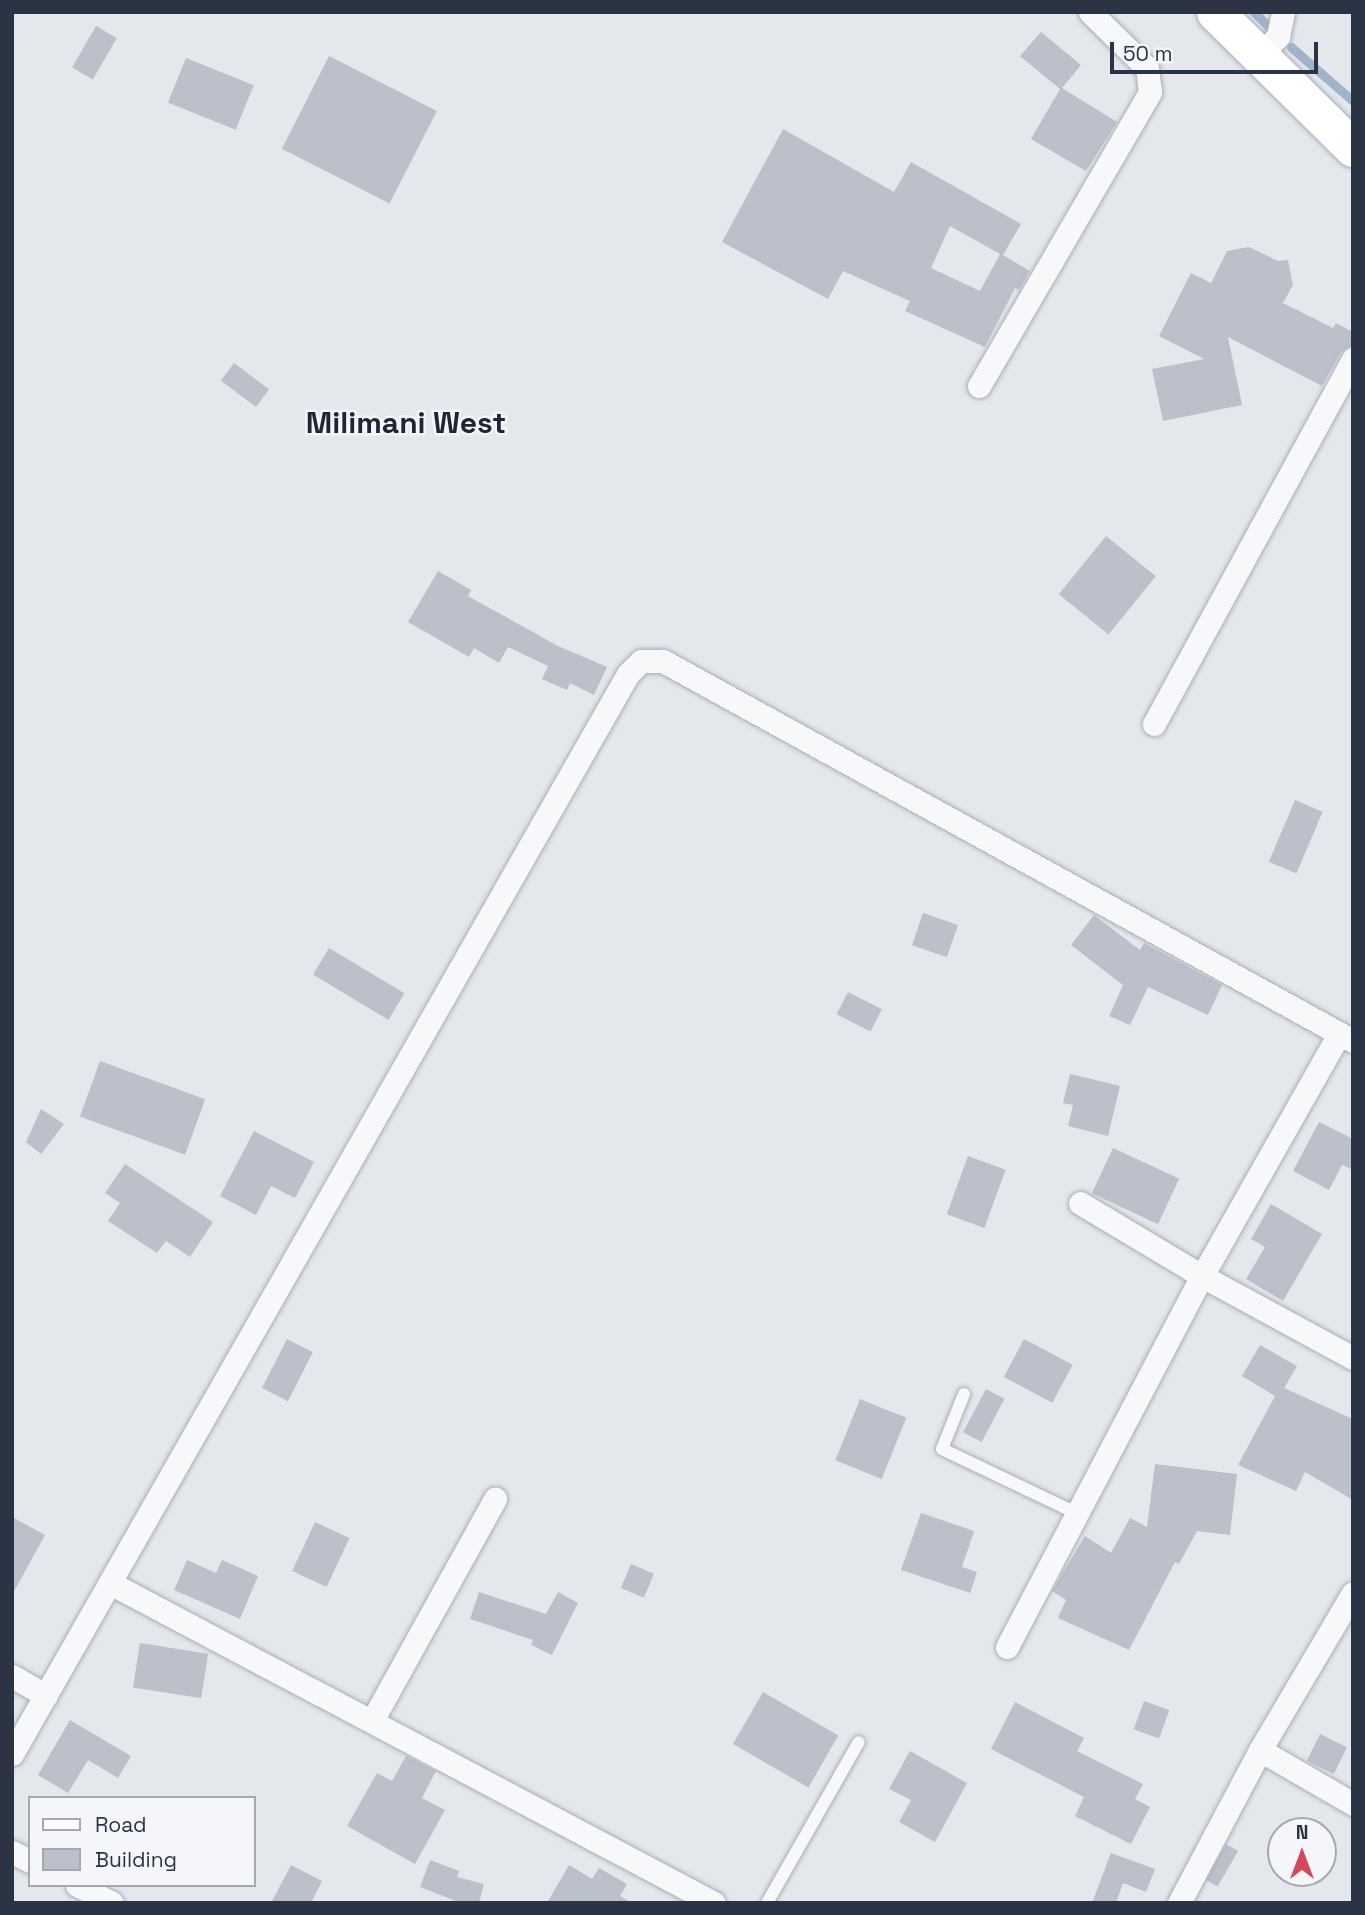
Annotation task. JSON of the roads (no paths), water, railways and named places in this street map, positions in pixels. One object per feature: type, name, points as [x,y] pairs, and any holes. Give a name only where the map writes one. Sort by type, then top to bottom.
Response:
[{"type":"main road","points":[[1215,12],[1353,148]]},
{"type":"street","points":[[979,386],[1150,92],[1147,68],[1090,12]]},
{"type":"street","points":[[1259,56],[1278,36],[1283,12]]},
{"type":"street","points":[[1154,724],[1353,359]]},
{"type":"street","points":[[12,1754],[112,1584],[621,686],[641,661],[663,661],[1346,1037],[1202,1276],[1007,1647]]},
{"type":"street","points":[[1080,1203],[1202,1276],[1353,1358]]},
{"type":"street","points":[[373,1719],[495,1499]]},
{"type":"street","points":[[112,1584],[373,1719],[705,1901]]},
{"type":"street","points":[[1180,1903],[1260,1750],[1353,1592]]},
{"type":"street","points":[[12,1676],[46,1696]]},
{"type":"street","points":[[1260,1750],[1353,1804]]},
{"type":"street","points":[[12,1852],[28,1860]]},
{"type":"street","points":[[81,1887],[112,1903]]},
{"type":"lane","points":[[964,1394],[942,1449],[1077,1514]]},
{"type":"lane","points":[[767,1903],[859,1742]]},
{"type":"waterway","points":[[1254,12],[1270,28]]},
{"type":"waterway","points":[[1291,47],[1353,101]]},
{"type":"district","name":"Milimani West","points":[[406,423]]}]
